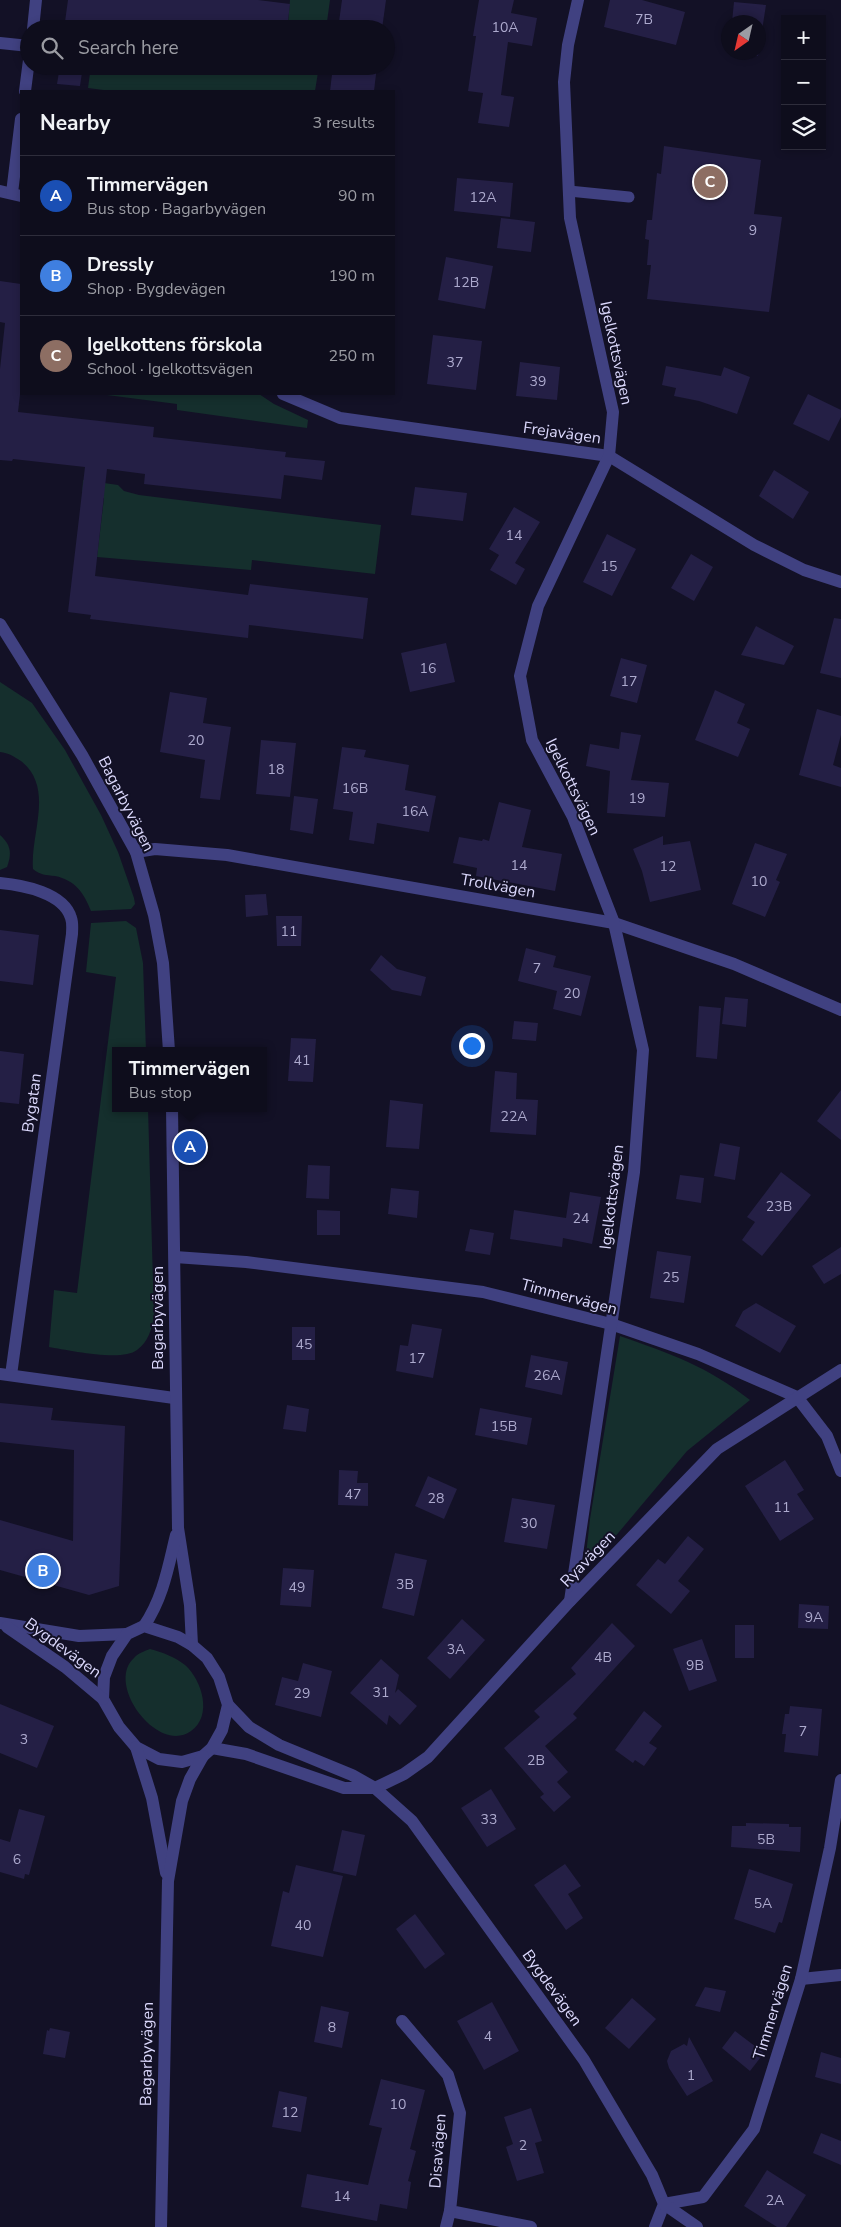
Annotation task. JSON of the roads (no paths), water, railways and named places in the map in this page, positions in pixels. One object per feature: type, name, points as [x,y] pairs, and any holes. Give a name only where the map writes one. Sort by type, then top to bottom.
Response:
[{"type":"street","points":[[34,20],[36,0]]},
{"type":"street","name":"Igelkottsvägen","points":[[570,1601],[634,1172],[643,1050],[614,923],[572,817],[532,740],[520,676],[538,606],[609,456],[613,412],[570,218],[564,82],[568,45],[578,0]]},
{"type":"street","points":[[0,43],[20,45]]},
{"type":"street","points":[[25,90],[27,75]]},
{"type":"street","points":[[11,193],[20,126]]},
{"type":"street","name":"Frejavägen","points":[[285,395],[340,418],[609,456],[754,545],[804,570],[841,582]]},
{"type":"street","name":"Bagarbyvägen","points":[[1,627],[82,755],[136,852],[154,915],[163,964],[169,1047]]},
{"type":"street","name":"Trollvägen","points":[[136,852],[155,849],[227,855],[614,923],[734,964],[841,1010]]},
{"type":"street","name":"Bygatan","points":[[0,883],[16,885],[57,898],[71,918],[72,934],[5,1375],[174,1398]]},
{"type":"street","name":"Bagarbyvägen","points":[[172,1112],[175,1257],[174,1398],[178,1528],[190,1605],[192,1645]]},
{"type":"street","name":"Timmervägen","points":[[175,1257],[246,1262],[483,1292],[611,1324],[698,1354],[797,1397],[827,1436],[841,1471]]},
{"type":"street","name":"Ryavägen","points":[[375,1788],[404,1774],[428,1757],[570,1601],[717,1449],[841,1370]]},
{"type":"street","name":"Bagarbyvägen","points":[[144,1626],[155,1610],[163,1591],[178,1528]]},
{"type":"street","name":"Bygdevägen","points":[[2,1624],[79,1636],[127,1634]]},
{"type":"street","name":"Bygdevägen","points":[[2,1624],[65,1668],[103,1698]]},
{"type":"street","points":[[207,1752],[222,1730],[228,1705],[219,1676],[206,1658],[192,1645],[178,1636],[144,1626],[127,1634],[112,1656],[104,1677],[103,1698],[119,1727],[136,1747],[159,1760],[182,1762],[207,1752],[246,1754],[344,1788],[375,1788]]},
{"type":"street","name":"Bygdevägen","points":[[228,1705],[250,1727],[279,1745],[352,1775],[375,1788],[412,1821],[584,2060],[652,2175],[664,2204]]},
{"type":"street","name":"Bagarbyvägen","points":[[136,1747],[152,1798],[168,1881]]},
{"type":"street","name":"Bagarbyvägen","points":[[161,2227],[168,1881],[182,1801],[207,1752]]},
{"type":"street","name":"Timmervägen","points":[[664,2204],[703,2197],[754,2128],[801,1978],[830,1848],[841,1780]]},
{"type":"street","points":[[801,1978],[841,1975]]},
{"type":"street","name":"Disavägen","points":[[402,2021],[448,2075],[460,2113],[450,2211],[446,2227]]},
{"type":"street","points":[[655,2227],[664,2204],[697,2227]]},
{"type":"street","name":"Disavägen","points":[[450,2211],[531,2227]]},
{"type":"lane","points":[[569,191],[629,197]]},
{"type":"place","name":"Igelkottens förskola","points":[[710,182]]},
{"type":"place","name":"Timmervägen","points":[[190,1147]]},
{"type":"place","name":"Dressly","points":[[43,1571]]}]
